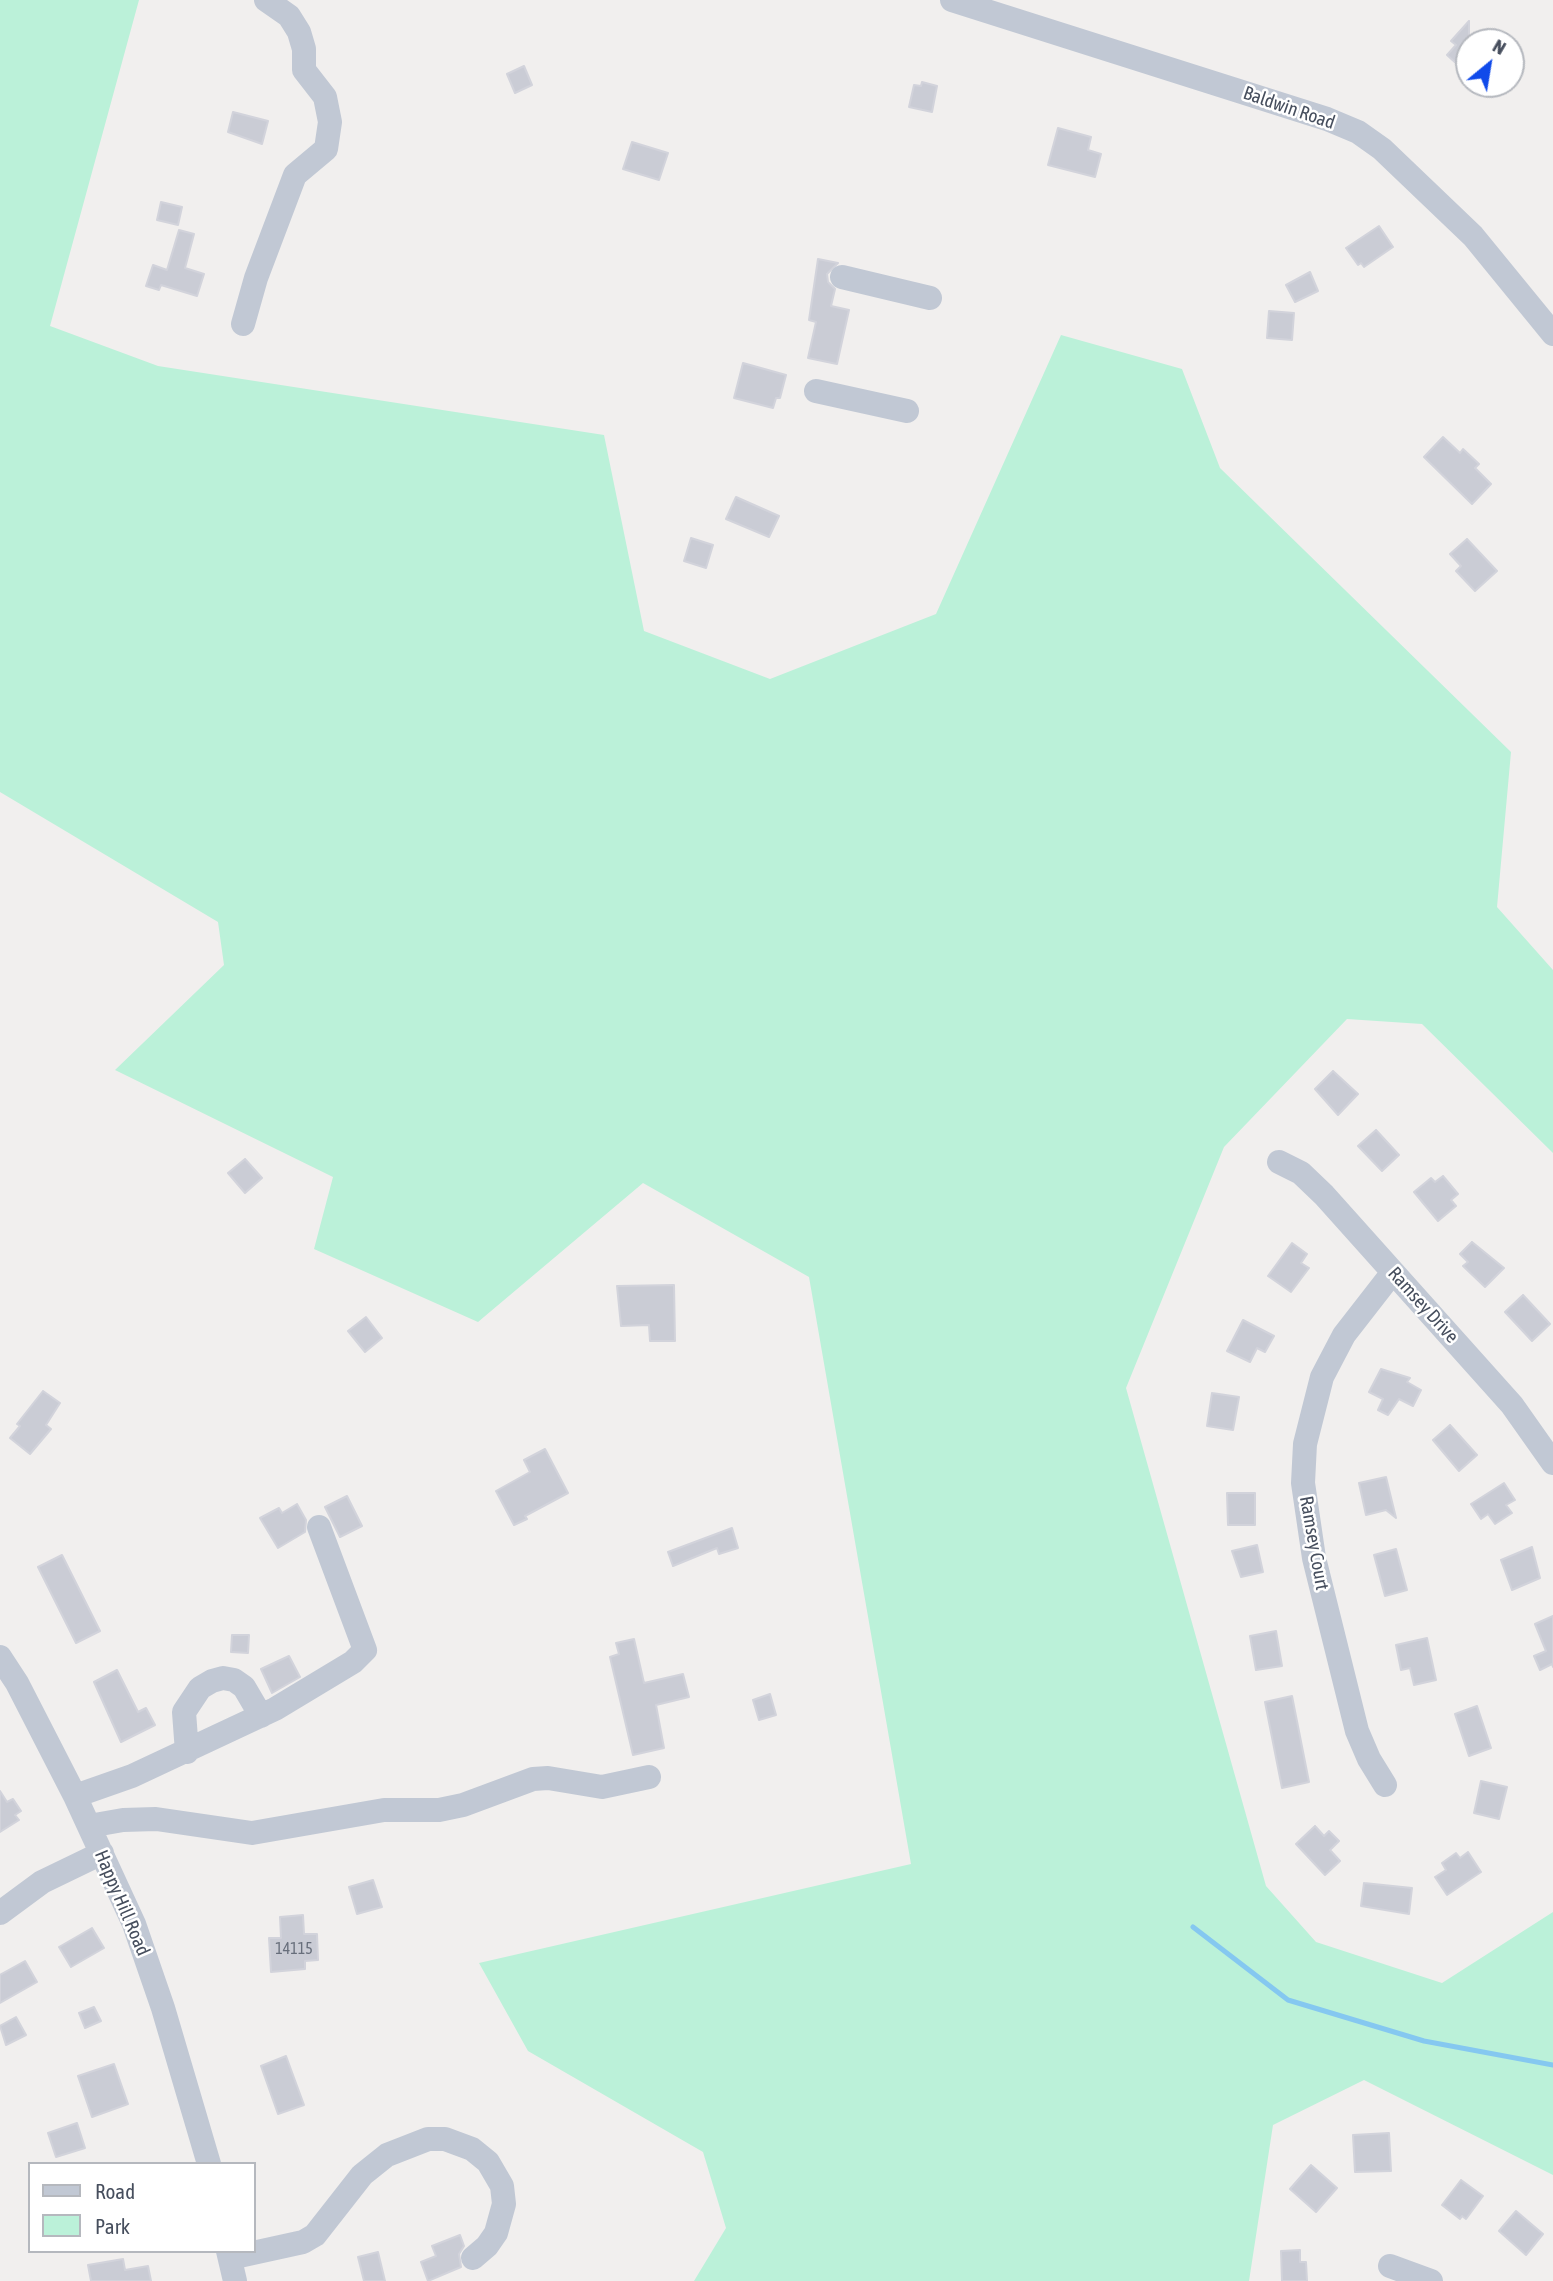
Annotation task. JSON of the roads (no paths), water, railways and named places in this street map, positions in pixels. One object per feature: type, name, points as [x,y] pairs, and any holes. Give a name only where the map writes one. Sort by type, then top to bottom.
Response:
[{"type":"street","points":[[243,324],[256,278],[295,175],[326,149],[330,122],[325,97],[304,70],[304,49],[299,32],[289,16],[266,0]]},
{"type":"street","name":"Baldwin Road","points":[[952,0],[1327,119],[1357,132],[1382,149],[1473,236],[1553,334]]},
{"type":"street","points":[[842,277],[930,298]]},
{"type":"street","points":[[816,391],[907,411]]},
{"type":"street","name":"Ramsey Drive","points":[[1279,1162],[1301,1173],[1324,1195],[1512,1405],[1553,1463]]},
{"type":"street","name":"Ramsey Court","points":[[1385,1786],[1368,1759],[1357,1731],[1314,1558],[1303,1483],[1305,1444],[1322,1377],[1344,1335],[1393,1272]]},
{"type":"street","points":[[75,1796],[187,1752],[261,1716],[318,1684],[365,1650],[319,1527]]},
{"type":"street","name":"Happy Hill Road","points":[[0,1657],[17,1683],[75,1796],[134,1924],[208,2162]]},
{"type":"street","points":[[187,1752],[184,1712],[200,1688],[212,1681],[223,1678],[234,1680],[244,1687],[261,1716]]},
{"type":"street","points":[[89,1826],[123,1820],[156,1819],[251,1833],[384,1811],[439,1810],[463,1805],[533,1779],[548,1778],[602,1787],[649,1777]]},
{"type":"street","points":[[0,1913],[42,1882],[102,1853]]},
{"type":"street","points":[[231,2264],[303,2242],[315,2235],[362,2175],[387,2155],[428,2139],[445,2139],[472,2149],[488,2162],[502,2186],[504,2204],[496,2233],[487,2246],[473,2258]]},
{"type":"street","points":[[1390,2266],[1432,2281]]},
{"type":"waterway","points":[[1193,1927],[1288,2000],[1424,2041],[1553,2065]]}]
